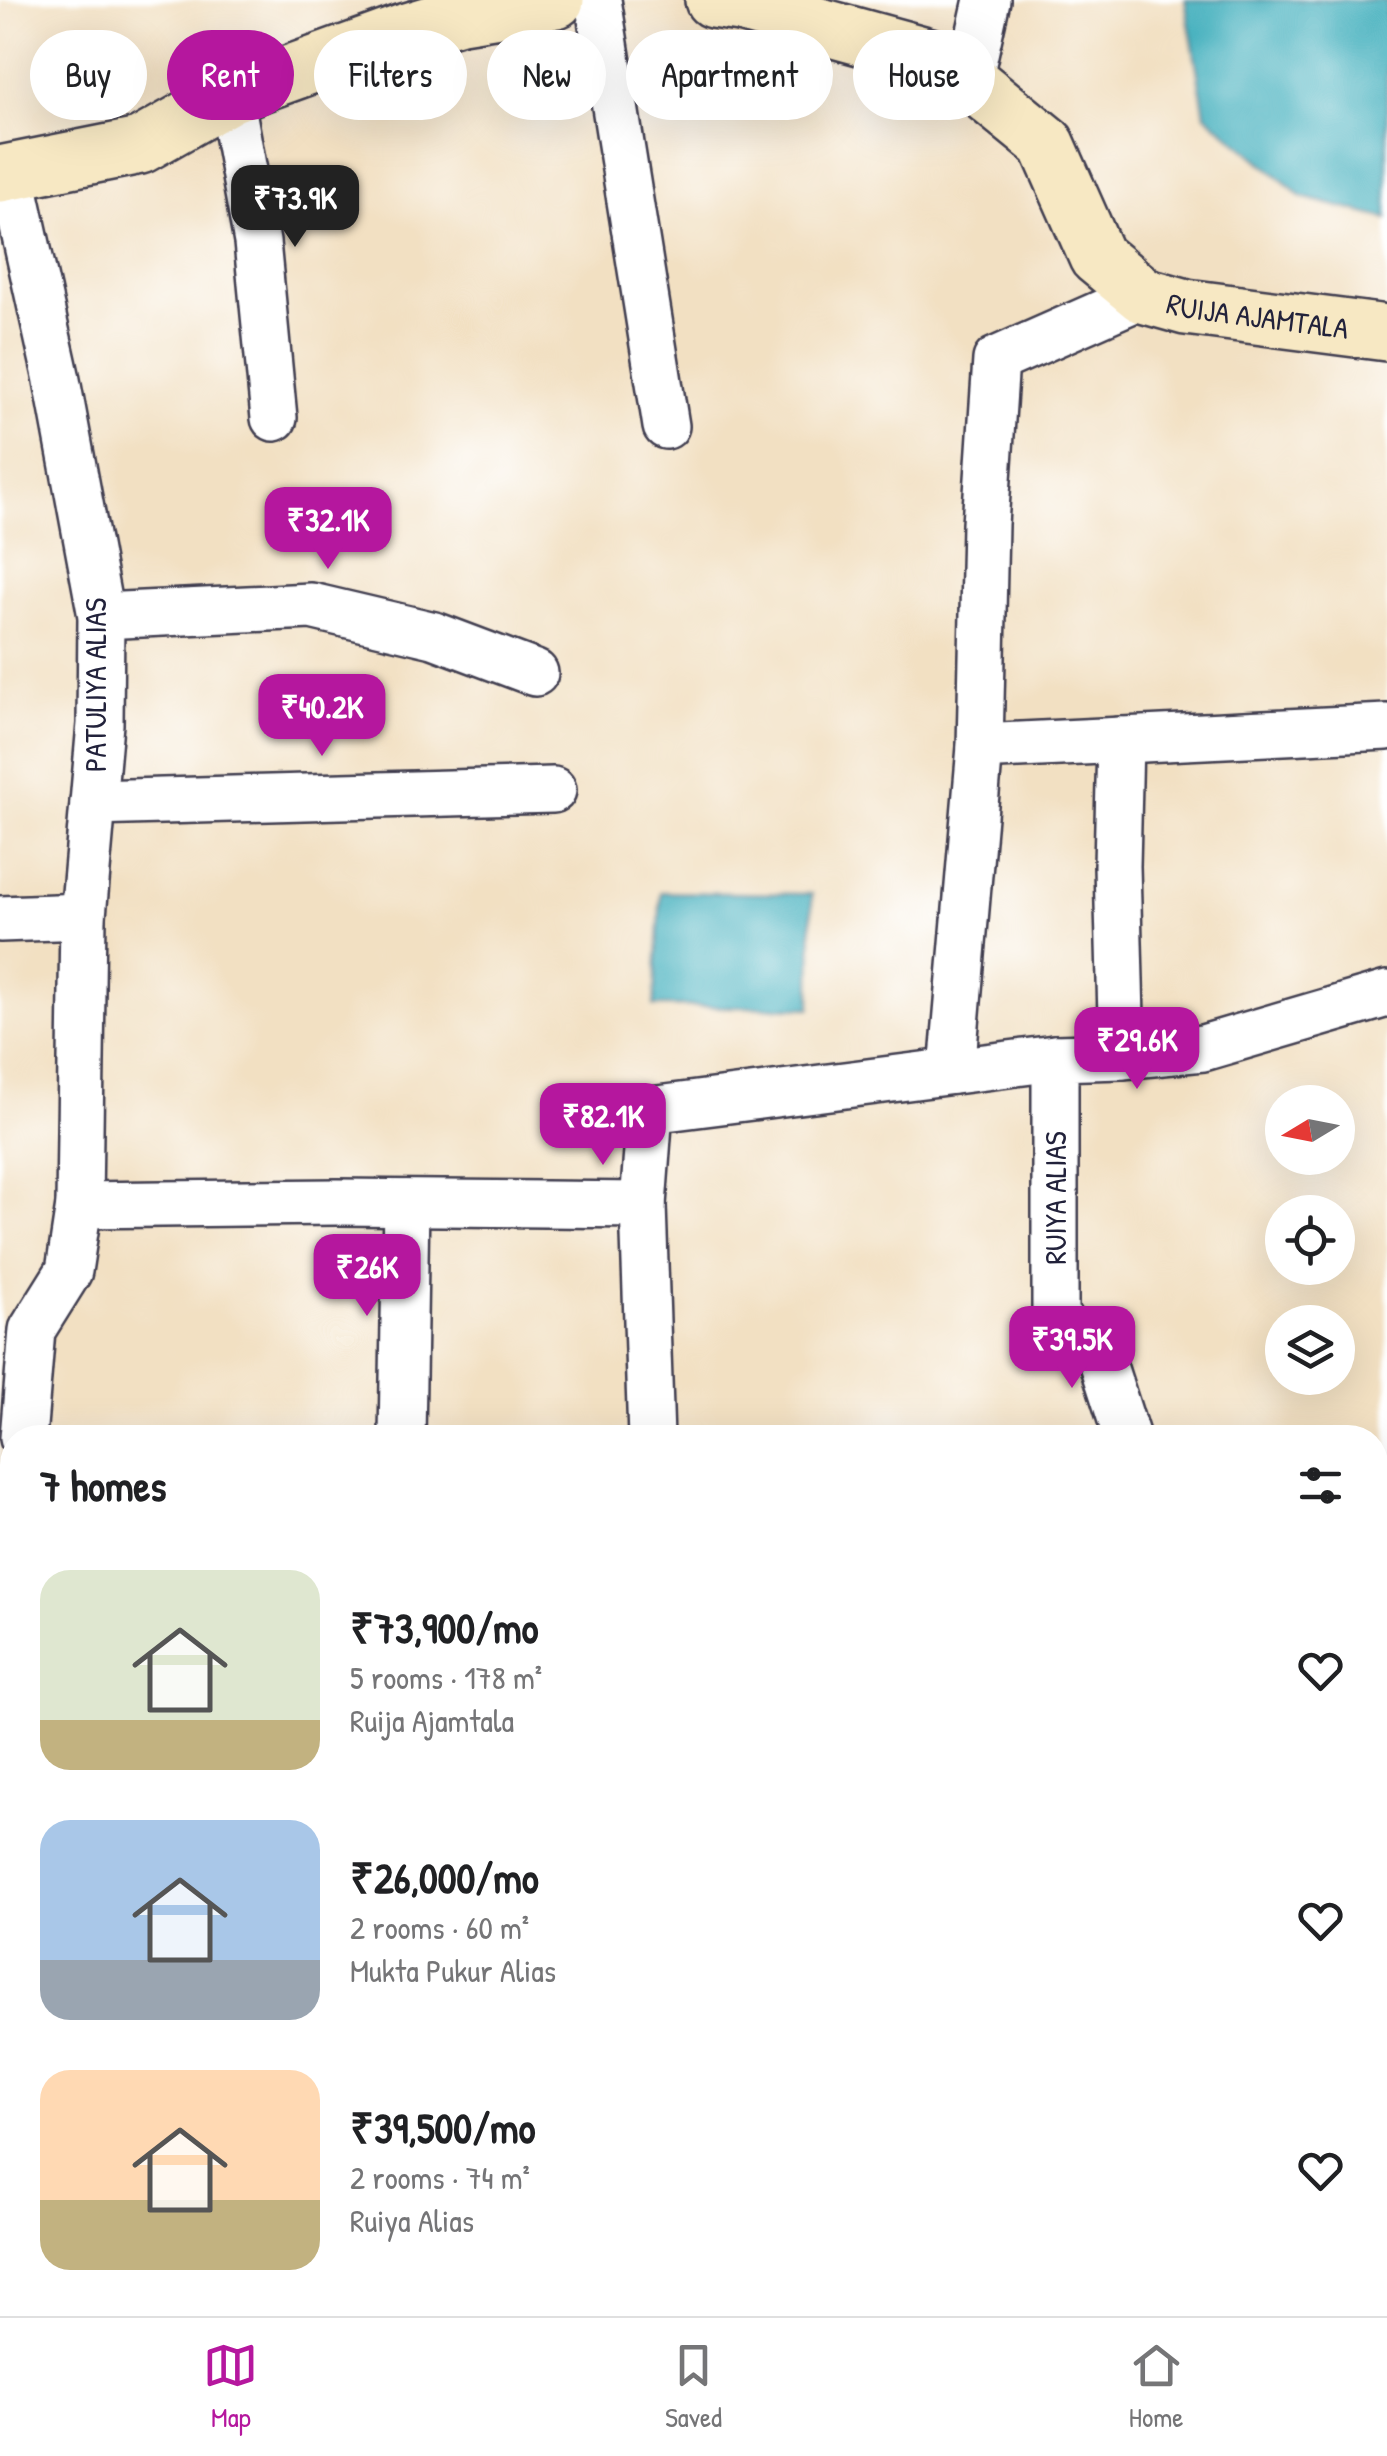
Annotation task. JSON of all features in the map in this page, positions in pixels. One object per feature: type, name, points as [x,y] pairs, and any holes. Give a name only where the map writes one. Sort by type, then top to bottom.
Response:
[{"type":"street","points":[[294,65],[401,16],[461,16],[556,0]]},
{"type":"street","points":[[598,0],[666,426]]},
{"type":"street","name":"RUIJA AJAMTALA","points":[[714,0],[853,35]]},
{"type":"street","points":[[980,30],[987,0]]},
{"type":"street","name":"RUIJA AJAMTALA","points":[[995,102],[1046,144],[1097,257],[1142,295],[1186,306],[1387,333]]},
{"type":"street","points":[[6,173],[140,146],[186,120]]},
{"type":"street","points":[[235,120],[257,242],[274,418]]},
{"type":"street","name":"PATULIYA ALIAS","points":[[6,173],[56,375],[100,616],[100,724],[83,916],[78,1205],[69,1271],[15,1362],[21,1425]]},
{"type":"street","points":[[952,1071],[980,747],[985,524],[996,360],[1142,295]]},
{"type":"street","points":[[100,616],[312,606],[434,635],[535,673]]},
{"type":"street","points":[[980,747],[1387,728]]},
{"type":"street","points":[[1120,740],[1117,866],[1122,1056]]},
{"type":"street","points":[[93,803],[553,790]]},
{"type":"street","points":[[0,919],[83,916]]},
{"type":"street","points":[[651,1425],[643,1206],[650,1110],[1055,1058],[1203,1048],[1387,994]]},
{"type":"street","name":"RUIYA ALIAS","points":[[1055,1058],[1055,1318],[1100,1354],[1123,1425]]},
{"type":"street","points":[[78,1205],[406,1202],[643,1206]]},
{"type":"street","points":[[402,1425],[406,1202]]},
{"type":"water","points":[[1185,0],[1387,0],[1387,219],[1302,197],[1205,114]]},
{"type":"water","points":[[661,892],[812,894],[811,1008],[654,1006]]}]
